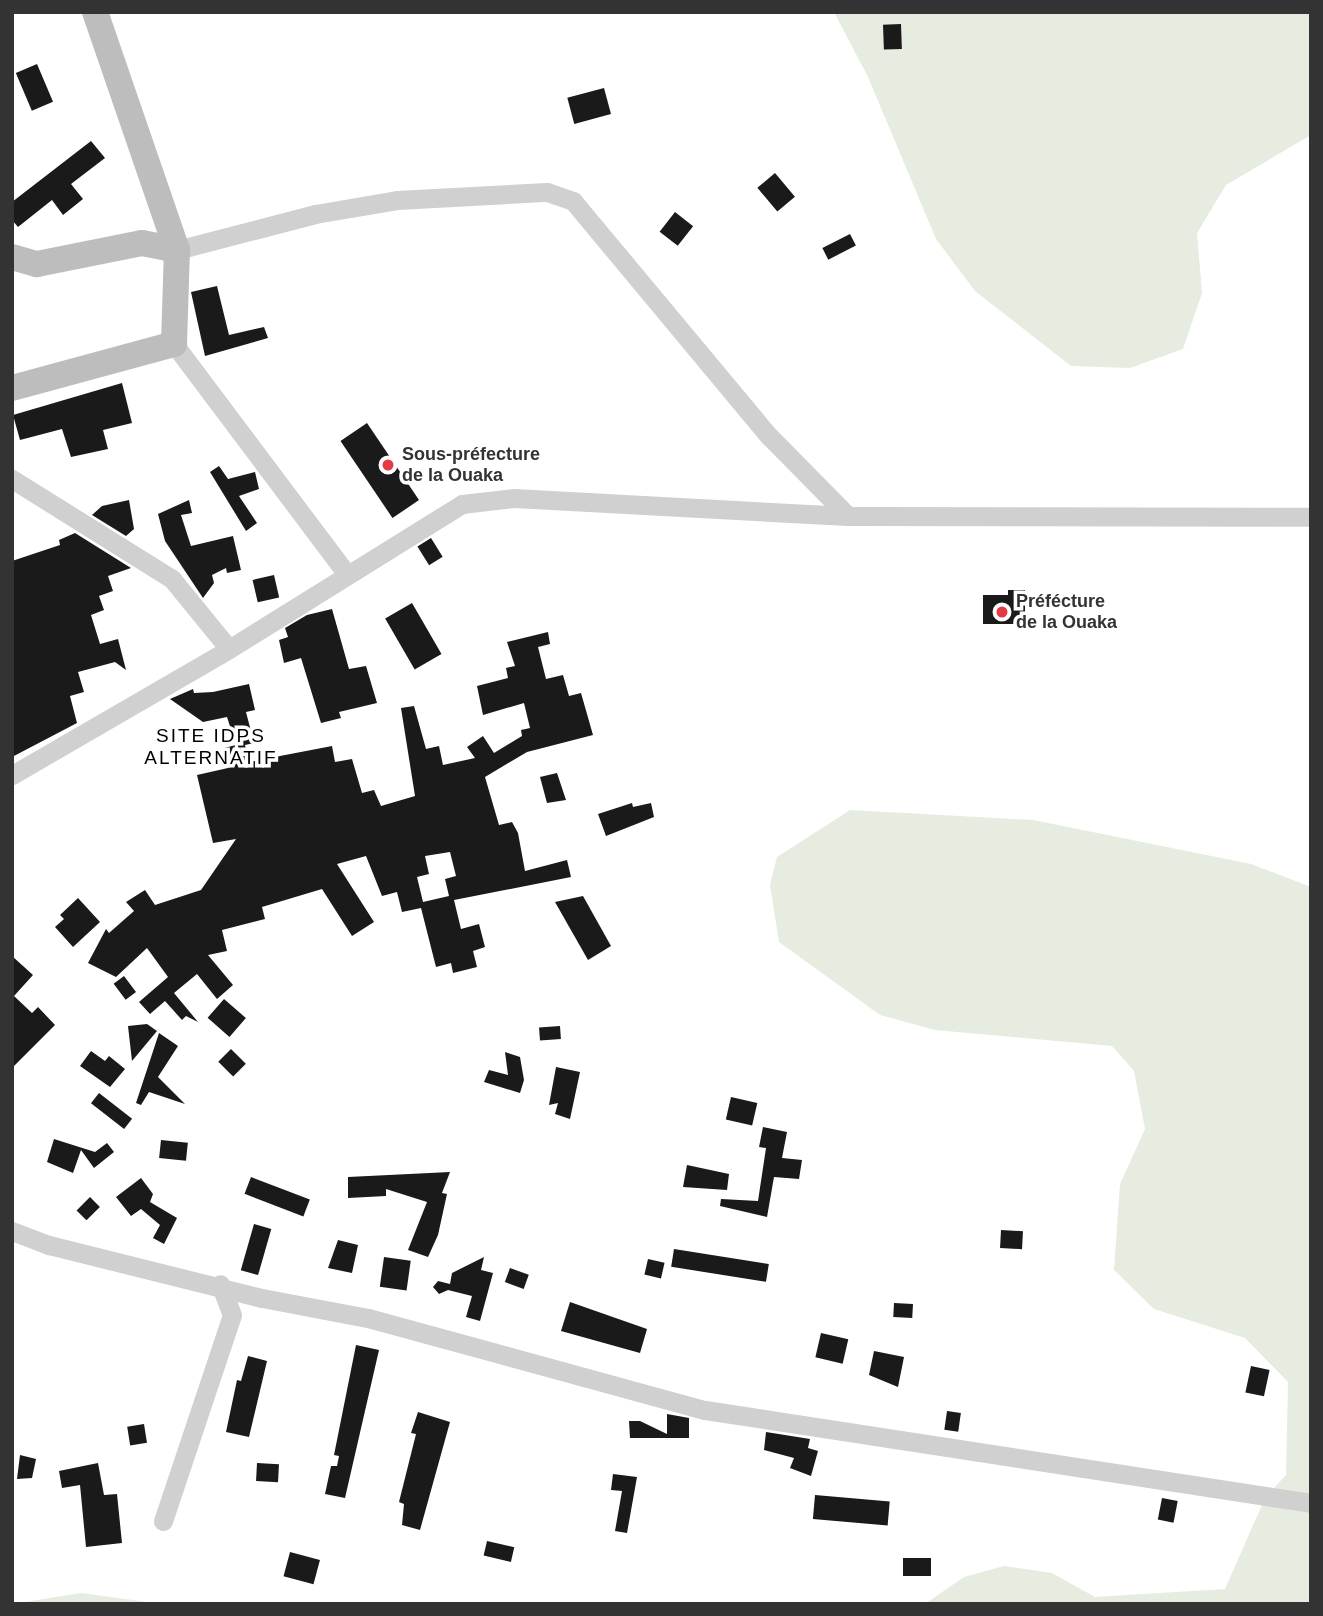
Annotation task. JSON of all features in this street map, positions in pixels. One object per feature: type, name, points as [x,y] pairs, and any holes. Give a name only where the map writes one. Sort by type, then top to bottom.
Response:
[{"type":"street","points":[[95,12],[177,250],[174,344],[348,574]]},
{"type":"street","points":[[12,257],[37,264],[142,243],[177,250],[314,215],[397,200],[547,191],[573,201],[769,436],[848,516]]},
{"type":"street","points":[[12,388],[174,344]]},
{"type":"street","points":[[12,479],[172,579],[229,649]]},
{"type":"street","points":[[12,775],[229,649],[462,504],[487,499],[848,516],[1311,517]]},
{"type":"street","points":[[12,1231],[49,1245],[220,1284],[262,1298],[380,1321],[705,1410],[1311,1503]]},
{"type":"street","points":[[163,1521],[232,1315],[220,1284]]},
{"type":"shaded area","points":[[834,12],[1311,12],[1311,135],[1226,185],[1197,233],[1202,293],[1183,349],[1130,368],[1071,366],[975,291],[936,239],[868,77]]},
{"type":"shaded area","points":[[850,810],[1033,820],[1251,864],[1311,887],[1311,1604],[925,1604],[964,1577],[1004,1566],[1052,1573],[1095,1597],[1225,1589],[1265,1498],[1286,1475],[1288,1382],[1245,1338],[1154,1309],[1114,1270],[1120,1184],[1145,1129],[1134,1071],[1112,1046],[935,1030],[880,1015],[779,942],[770,885],[777,857]]},
{"type":"shaded area","points":[[81,1593],[162,1604],[12,1604]]},
{"type":"building","points":[[901,24],[902,49],[884,50],[883,25]]},
{"type":"building","points":[[37,64],[53,102],[32,111],[16,73]]},
{"type":"building","points":[[604,88],[611,114],[574,124],[567,98]]},
{"type":"building","points":[[91,141],[105,158],[71,184],[83,199],[63,215],[52,200],[18,227],[12,220],[12,202]]},
{"type":"building","points":[[775,173],[795,197],[777,212],[757,188]]},
{"type":"building","points":[[675,212],[693,226],[678,246],[660,232]]},
{"type":"building","points":[[850,234],[856,246],[828,260],[822,248]]},
{"type":"building","points":[[217,286],[229,335],[264,327],[268,338],[205,356],[191,292]]},
{"type":"building","points":[[122,383],[132,423],[103,430],[108,449],[71,457],[62,429],[20,440],[13,415]]},
{"type":"building","points":[[367,423],[419,500],[392,518],[340,441]]},
{"type":"building","points":[[219,466],[228,479],[255,472],[259,489],[239,496],[257,523],[246,531],[210,472]]},
{"type":"building","points":[[129,500],[134,529],[126,536],[92,515],[102,506]]},
{"type":"building","points":[[189,500],[192,513],[181,515],[191,546],[233,536],[241,570],[227,573],[226,568],[212,575],[214,583],[203,598],[165,541],[158,514]]},
{"type":"building","points":[[75,533],[131,568],[108,576],[113,591],[99,596],[104,610],[91,615],[100,644],[118,639],[126,670],[115,662],[78,672],[84,692],[70,696],[77,723],[12,757],[12,561],[60,545],[59,540]]},
{"type":"building","points":[[431,538],[443,557],[429,565],[417,546]]},
{"type":"building","points":[[274,575],[279,597],[258,602],[253,580]]},
{"type":"building","points":[[1008,590],[1025,590],[1025,624],[983,624],[983,595],[1008,595]]},
{"type":"building","points":[[412,603],[441,654],[415,670],[385,618]]},
{"type":"building","points":[[332,609],[349,669],[366,666],[377,703],[339,712],[341,718],[321,723],[301,658],[284,663],[279,640],[288,637],[285,628],[307,615]]},
{"type":"building","points":[[548,632],[550,644],[538,647],[546,679],[563,675],[569,696],[581,693],[593,735],[527,752],[485,777],[499,825],[512,822],[518,833],[525,871],[567,860],[571,877],[454,900],[461,929],[479,924],[485,947],[473,951],[477,967],[453,973],[451,963],[436,967],[421,908],[402,912],[397,892],[382,896],[366,856],[337,864],[374,922],[352,936],[322,889],[262,907],[265,919],[222,930],[227,951],[208,955],[233,985],[217,999],[197,974],[174,993],[198,1022],[186,1016],[182,1020],[165,1001],[150,1014],[139,1002],[168,977],[147,948],[116,977],[88,963],[106,929],[109,933],[134,911],[126,902],[145,890],[155,905],[201,890],[236,839],[213,843],[197,775],[228,768],[224,748],[236,745],[227,717],[203,722],[170,699],[193,689],[194,693],[213,692],[249,684],[255,710],[246,712],[254,743],[245,745],[249,762],[332,746],[335,762],[352,759],[362,793],[374,790],[381,806],[415,796],[401,708],[414,706],[426,749],[439,746],[443,765],[475,758],[467,747],[483,736],[494,753],[522,736],[521,730],[530,728],[524,703],[483,715],[477,686],[508,678],[506,668],[515,666],[507,642]],"holes":[[[450,852],[456,876],[445,879],[449,896],[423,902],[417,877],[429,874],[425,856]]]},
{"type":"building","points":[[557,773],[566,800],[547,803],[540,777]]},
{"type":"building","points":[[632,803],[633,807],[651,803],[654,817],[606,836],[598,814]]},
{"type":"building","points":[[583,896],[611,946],[588,960],[555,902]]},
{"type":"building","points":[[78,898],[100,922],[73,947],[55,927],[64,919],[60,915]]},
{"type":"building","points":[[12,956],[33,975],[14,996],[32,1013],[38,1007],[55,1025],[12,1068]]},
{"type":"building","points":[[124,976],[136,992],[126,1000],[114,984]]},
{"type":"building","points":[[224,999],[246,1018],[229,1037],[208,1018]]},
{"type":"building","points":[[147,1024],[157,1031],[132,1061],[128,1026]]},
{"type":"building","points":[[560,1026],[561,1039],[540,1040],[539,1027]]},
{"type":"building","points":[[159,1033],[178,1046],[158,1077],[185,1104],[149,1092],[141,1105],[136,1103]]},
{"type":"building","points":[[231,1049],[246,1064],[233,1077],[218,1062]]},
{"type":"building","points":[[91,1051],[105,1061],[109,1056],[125,1069],[110,1087],[80,1066]]},
{"type":"building","points":[[505,1052],[520,1057],[524,1080],[520,1093],[484,1082],[489,1070],[508,1075]]},
{"type":"building","points":[[556,1067],[580,1072],[570,1119],[555,1114],[558,1103],[549,1105]]},
{"type":"building","points":[[99,1093],[132,1119],[124,1129],[91,1103]]},
{"type":"building","points":[[731,1097],[757,1103],[752,1125],[726,1119]]},
{"type":"building","points":[[763,1127],[787,1132],[782,1158],[802,1160],[799,1179],[774,1177],[767,1217],[720,1206],[721,1199],[758,1201],[766,1148],[759,1147]]},
{"type":"building","points":[[54,1139],[95,1152],[107,1143],[114,1152],[94,1168],[81,1150],[73,1173],[47,1162]]},
{"type":"building","points":[[161,1140],[188,1143],[186,1161],[159,1158]]},
{"type":"building","points":[[687,1165],[729,1174],[727,1190],[683,1187]]},
{"type":"building","points":[[450,1172],[442,1193],[447,1194],[438,1235],[428,1257],[408,1250],[427,1202],[386,1189],[386,1196],[348,1198],[348,1177]]},
{"type":"building","points":[[251,1177],[310,1200],[303,1216],[245,1194]]},
{"type":"building","points":[[141,1178],[153,1194],[150,1202],[177,1218],[164,1244],[153,1238],[160,1225],[141,1209],[131,1216],[116,1197]]},
{"type":"building","points":[[90,1197],[100,1207],[86,1220],[77,1210]]},
{"type":"building","points":[[254,1224],[271,1229],[258,1275],[241,1270]]},
{"type":"building","points":[[1001,1230],[1023,1231],[1022,1249],[1000,1248]]},
{"type":"building","points":[[338,1240],[358,1245],[352,1273],[328,1268]]},
{"type":"building","points":[[674,1249],[769,1264],[766,1282],[671,1267]]},
{"type":"building","points":[[384,1257],[411,1261],[407,1290],[380,1287]]},
{"type":"building","points":[[484,1257],[481,1270],[493,1273],[480,1321],[466,1317],[472,1296],[448,1290],[439,1294],[433,1287],[438,1281],[450,1284],[452,1273]]},
{"type":"building","points":[[648,1259],[665,1263],[661,1278],[644,1275]]},
{"type":"building","points":[[510,1268],[529,1275],[524,1289],[505,1282]]},
{"type":"building","points":[[570,1302],[647,1329],[640,1353],[561,1331]]},
{"type":"building","points":[[894,1303],[913,1304],[912,1318],[893,1317]]},
{"type":"building","points":[[821,1333],[848,1339],[843,1364],[815,1357]]},
{"type":"building","points":[[356,1345],[379,1350],[345,1498],[325,1494],[331,1466],[337,1466],[339,1456],[334,1455]]},
{"type":"building","points":[[874,1351],[904,1357],[898,1387],[869,1375]]},
{"type":"building","points":[[248,1356],[267,1361],[249,1437],[226,1432],[237,1380],[241,1381]]},
{"type":"building","points":[[1251,1366],[1270,1370],[1264,1396],[1245,1392]]},
{"type":"building","points":[[947,1411],[961,1413],[958,1432],[944,1430]]},
{"type":"building","points":[[418,1412],[450,1422],[420,1530],[402,1525],[404,1504],[399,1502],[416,1434],[411,1433]]},
{"type":"building","points":[[667,1414],[689,1418],[689,1438],[630,1438],[629,1421],[640,1421],[667,1434]]},
{"type":"building","points":[[144,1424],[147,1443],[130,1445],[127,1427]]},
{"type":"building","points":[[766,1432],[810,1439],[808,1448],[818,1451],[811,1476],[790,1468],[794,1458],[764,1450]]},
{"type":"building","points":[[20,1455],[36,1459],[32,1478],[17,1479]]},
{"type":"building","points":[[98,1463],[104,1495],[117,1494],[122,1543],[86,1547],[80,1485],[62,1488],[59,1471]]},
{"type":"building","points":[[257,1463],[279,1464],[278,1482],[256,1481]]},
{"type":"building","points":[[613,1474],[637,1477],[627,1533],[615,1531],[622,1491],[611,1490]]},
{"type":"building","points":[[815,1495],[890,1502],[888,1525],[813,1519]]},
{"type":"building","points":[[1162,1498],[1178,1501],[1174,1523],[1158,1520]]},
{"type":"building","points":[[487,1541],[514,1547],[511,1562],[484,1556]]},
{"type":"building","points":[[290,1552],[320,1560],[313,1584],[284,1576]]},
{"type":"building","points":[[903,1558],[931,1558],[931,1576],[903,1576]]},
{"type":"place","name":"Sous-préfecture de la Ouaka","points":[[388,465]]},
{"type":"place","name":"Préfécture de la Ouaka","points":[[1002,612]]},
{"type":"district","name":"SITE IDPS ALTERNATIF","points":[[211,747]]}]
